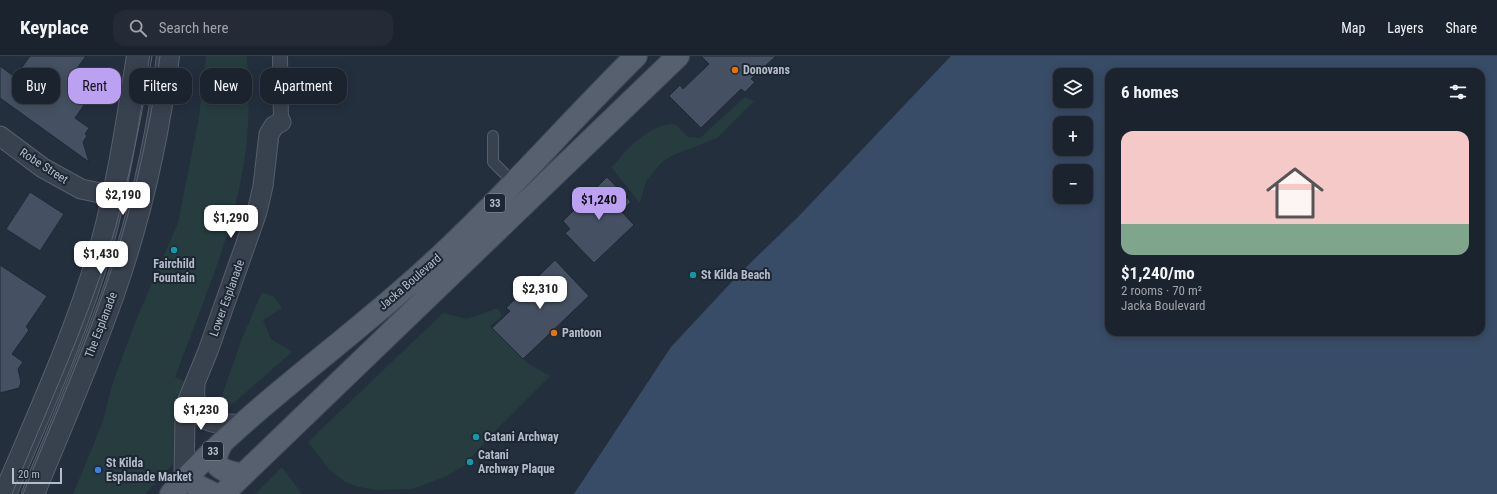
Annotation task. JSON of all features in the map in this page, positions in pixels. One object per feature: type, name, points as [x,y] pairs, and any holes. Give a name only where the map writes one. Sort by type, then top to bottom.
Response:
[{"type":"main road","name":"Jacka Boulevard","points":[[178,486],[243,424],[408,286],[459,239],[636,56]]},
{"type":"main road","name":"Jacka Boulevard","points":[[223,494],[678,56]]},
{"type":"main road","points":[[222,443],[216,456],[217,465],[222,470],[242,475]]},
{"type":"main road","points":[[178,486],[214,494]]},
{"type":"street","name":"The Esplanade","points":[[5,494],[76,323],[103,241],[114,196],[138,56]]},
{"type":"street","name":"The Esplanade","points":[[34,494],[113,294],[140,203],[156,133],[168,56]]},
{"type":"street","name":"Lower Esplanade","points":[[178,486],[188,400],[241,261],[257,212],[263,186],[268,135],[272,128],[281,122],[280,56]]},
{"type":"street","name":"Robe Street","points":[[0,136],[43,168],[81,189],[114,196]]},
{"type":"street","points":[[114,196],[140,203]]},
{"type":"street","name":"Lower Esplanade","points":[[196,379],[196,404],[205,419],[215,424],[243,424]]},
{"type":"lane","points":[[493,136],[493,162],[514,183]]},
{"type":"green space","points":[[206,56],[247,56],[248,68],[205,68]]},
{"type":"green space","points":[[745,97],[754,101],[717,138],[671,156],[661,163],[646,181],[640,203],[611,167],[640,138],[661,126],[675,124],[688,137],[700,138]]},
{"type":"green space","points":[[200,104],[249,104],[244,163],[232,218],[215,272],[175,377],[186,382],[180,456],[145,494],[73,494],[102,424],[113,382],[136,320],[178,223]]},
{"type":"green space","points":[[262,292],[274,297],[282,308],[263,320],[271,339],[292,352],[235,402],[223,408],[220,401],[241,341]]},
{"type":"green space","points":[[498,308],[502,316],[490,326],[529,364],[550,376],[488,438],[465,465],[447,476],[412,489],[374,490],[356,486],[345,482],[329,469],[308,442],[443,313],[467,319]]},
{"type":"green space","points":[[282,467],[302,494],[255,494]]},
{"type":"water","points":[[951,56],[1497,56],[1497,494],[574,494],[671,347],[740,273],[799,216]]},
{"type":"building","points":[[30,56],[86,56],[77,68],[68,68],[68,104],[85,104],[75,118],[89,128],[85,134],[87,136],[83,142],[89,162],[0,98],[0,66],[12,75],[12,104],[60,104],[60,68],[21,68]]},
{"type":"building","points":[[701,56],[776,56],[751,79],[755,82],[745,92],[741,89],[701,128],[669,96],[680,85],[683,89],[709,64]]},
{"type":"building","points":[[607,177],[631,202],[621,211],[634,225],[594,263],[565,233],[570,229],[563,221]]},
{"type":"building","points":[[30,192],[64,214],[40,251],[6,229]]},
{"type":"building","points":[[555,260],[589,296],[523,359],[492,328],[510,311],[506,308]]},
{"type":"building","points":[[0,265],[47,296],[26,327],[29,330],[12,354],[23,362],[18,369],[21,382],[19,388],[0,393]]},
{"type":"tram line","points":[[12,494],[77,338],[101,275],[111,243],[134,150],[152,56]]},
{"type":"tram line","points":[[23,494],[65,393],[114,262],[131,204],[145,145],[160,56]]},
{"type":"place","name":"Donovans","points":[[735,70]]},
{"type":"place","name":"Fairchild Fountain","points":[[174,250]]},
{"type":"place","name":"St Kilda Beach","points":[[693,275]]},
{"type":"place","name":"Pantoon","points":[[554,333]]},
{"type":"place","name":"Catani Archway","points":[[476,437]]},
{"type":"place","name":"Catani Archway Plaque","points":[[470,462]]},
{"type":"place","name":"St Kilda Esplanade Market","points":[[98,470]]}]
